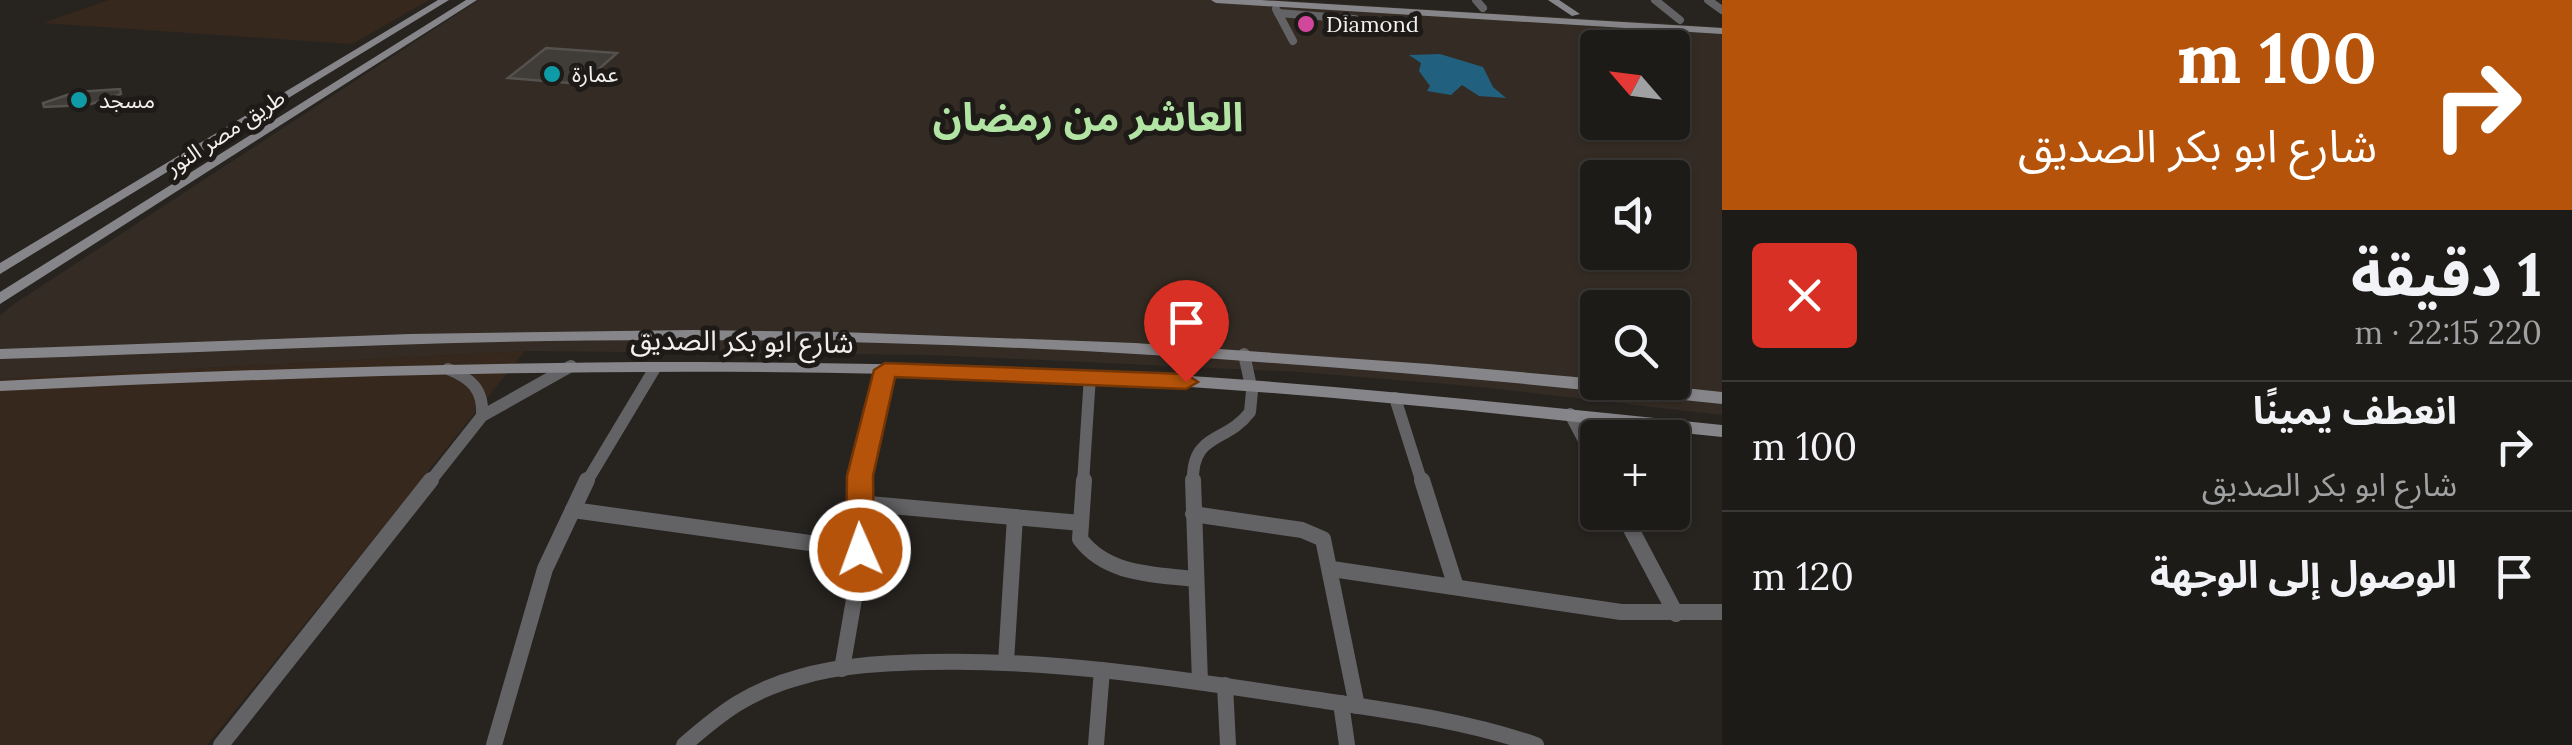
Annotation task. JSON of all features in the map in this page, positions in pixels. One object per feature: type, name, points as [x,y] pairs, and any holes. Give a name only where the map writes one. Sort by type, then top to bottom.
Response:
[{"type":"street","name":"طريق مصر النور","points":[[0,269],[444,0]]},
{"type":"street","name":"طريق مصر النور","points":[[0,299],[472,0]]},
{"type":"street","points":[[1216,0],[1355,19]]},
{"type":"street","points":[[1351,0],[1541,8],[1575,14],[1705,21],[1721,28]]},
{"type":"street","points":[[1552,0],[1575,14]]},
{"type":"street","points":[[1655,0],[1680,20]]},
{"type":"street","points":[[1708,0],[1722,10]]},
{"type":"street","points":[[1275,8],[1721,28]]},
{"type":"street","points":[[1275,8],[1293,41]]},
{"type":"street","name":"شارع ابو بكر الصديق","points":[[0,354],[571,336],[1003,342],[1380,363],[1722,398]]},
{"type":"street","points":[[107,381],[107,369],[131,350]]},
{"type":"street","points":[[1200,682],[1192,460],[1200,445],[1215,434],[1236,428],[1249,416],[1254,400],[1244,354]]},
{"type":"street","points":[[221,745],[482,416],[571,366]]},
{"type":"street","points":[[446,368],[473,381],[481,391],[482,416]]},
{"type":"street","name":"شارع ابو بكر الصديق","points":[[0,386],[446,368],[885,370],[1250,385],[1570,414],[1715,432]]},
{"type":"street","points":[[494,745],[516,682],[545,568],[573,510],[655,368]]},
{"type":"street","points":[[842,669],[860,550],[858,502],[864,453],[885,370]]},
{"type":"street","points":[[1090,376],[1080,539],[1088,552],[1103,563],[1194,579]]},
{"type":"street","points":[[1395,398],[1456,587]]},
{"type":"street","points":[[1570,414],[1580,433]]},
{"type":"street","points":[[858,502],[1081,523]]},
{"type":"street","points":[[573,510],[860,550]]},
{"type":"street","points":[[1192,514],[1316,534],[1327,546],[1349,705],[1347,745]]},
{"type":"street","points":[[1006,662],[1016,517]]},
{"type":"street","points":[[1632,530],[1676,614]]},
{"type":"street","points":[[1332,569],[1621,612],[1722,612]]},
{"type":"street","points":[[684,745],[713,713],[738,697],[796,677],[917,662],[1006,662],[1225,685],[1510,735],[1536,745]]},
{"type":"street","points":[[1096,745],[1102,670]]},
{"type":"street","points":[[1225,685],[1228,745]]},
{"type":"shaded area","points":[[109,0],[429,0],[352,44],[43,23]]},
{"type":"shaded area","points":[[479,0],[1276,0],[1722,27],[1722,415],[1592,400],[1690,400],[1690,290],[1580,290],[1580,399],[1300,372],[933,355],[525,351],[0,379],[0,316]]},
{"type":"shaded area","points":[[525,351],[207,745],[0,745],[0,379]]},
{"type":"water","points":[[1440,54],[1483,67],[1493,87],[1506,98],[1479,96],[1462,85],[1451,95],[1427,91],[1430,86],[1419,71],[1421,63],[1409,55]]},
{"type":"building","points":[[546,48],[617,53],[582,84],[508,78]]},
{"type":"building","name":"مسجد","points":[[120,89],[121,94],[88,105],[44,107],[43,103],[76,92]]},
{"type":"place","name":"Diamond","points":[[1306,24]]},
{"type":"place","name":"عمارة","points":[[552,74]]},
{"type":"place","name":"مسجد","points":[[79,100]]},
{"type":"district","name":"العاشر من رمضان","points":[[1088,117]]},
{"type":"route","points":[[860,550],[860,476],[885,370],[1186,382]]}]
